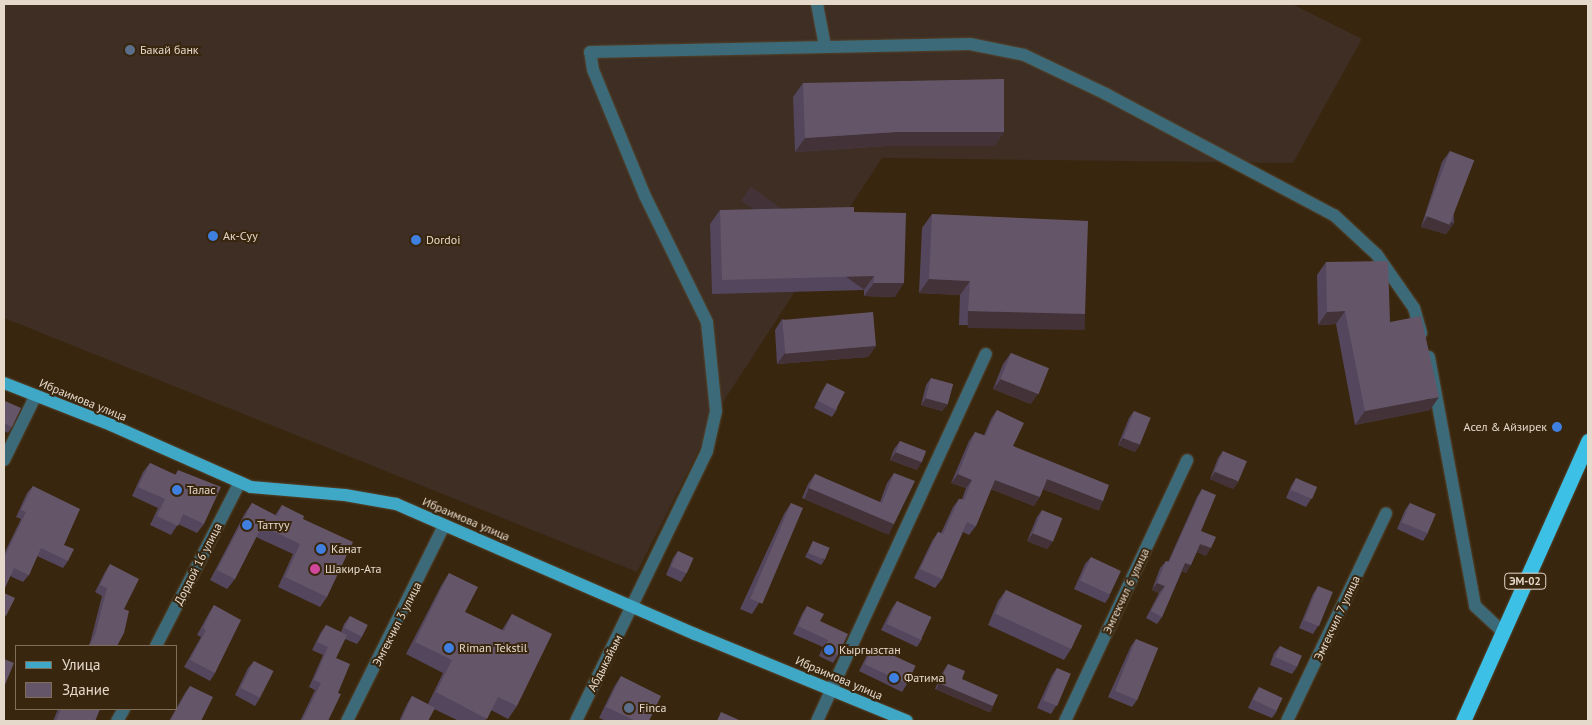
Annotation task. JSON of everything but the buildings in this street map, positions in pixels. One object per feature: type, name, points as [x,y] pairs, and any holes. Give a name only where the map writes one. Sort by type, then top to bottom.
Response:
[{"type":"highway","name":"ЭМ-02","points":[[1463,721],[1588,441]]},
{"type":"main road","name":"Ибраимова улица","points":[[4,383],[251,487],[345,495],[396,504],[696,634],[907,721]]},
{"type":"street","points":[[817,4],[825,46],[970,44],[1024,56],[1106,94],[1334,216],[1377,255],[1414,308],[1434,375],[1475,606],[1502,630]]},
{"type":"street","name":"Абдыкайым","points":[[576,721],[634,606],[708,451],[716,410],[706,322],[645,196],[594,70],[590,52],[825,46]]},
{"type":"street","points":[[817,721],[986,354]]},
{"type":"street","points":[[4,460],[36,395]]},
{"type":"street","name":"Эмгекчил 6 улица","points":[[1065,721],[1187,460]]},
{"type":"street","name":"Дордой 16 улица","points":[[157,645],[240,482]]},
{"type":"street","name":"Эмгекчил 7 улица","points":[[1286,721],[1386,513]]},
{"type":"street","name":"Эмгекчил 3 улица","points":[[346,721],[444,526]]},
{"type":"shaded area","name":"Dordoi","points":[[4,4],[1292,4],[1362,39],[1293,163],[882,158],[725,399],[637,572],[4,318]]},
{"type":"place","name":"Бакай банк","points":[[130,50]]},
{"type":"place","name":"Ак-Суу","points":[[213,236]]},
{"type":"place","name":"Dordoi","points":[[416,240]]},
{"type":"place","name":"Асел & Айзирек","points":[[1557,427]]},
{"type":"place","name":"Талас","points":[[177,490]]},
{"type":"place","name":"Таттуу","points":[[247,525]]},
{"type":"place","name":"Канат","points":[[321,549]]},
{"type":"place","name":"Шакир-Ата","points":[[315,569]]},
{"type":"place","name":"Riman Tekstil","points":[[449,648]]},
{"type":"place","name":"Кыргызстан","points":[[829,650]]},
{"type":"place","name":"Фатима","points":[[894,678]]},
{"type":"place","name":"Finca","points":[[629,708]]}]
